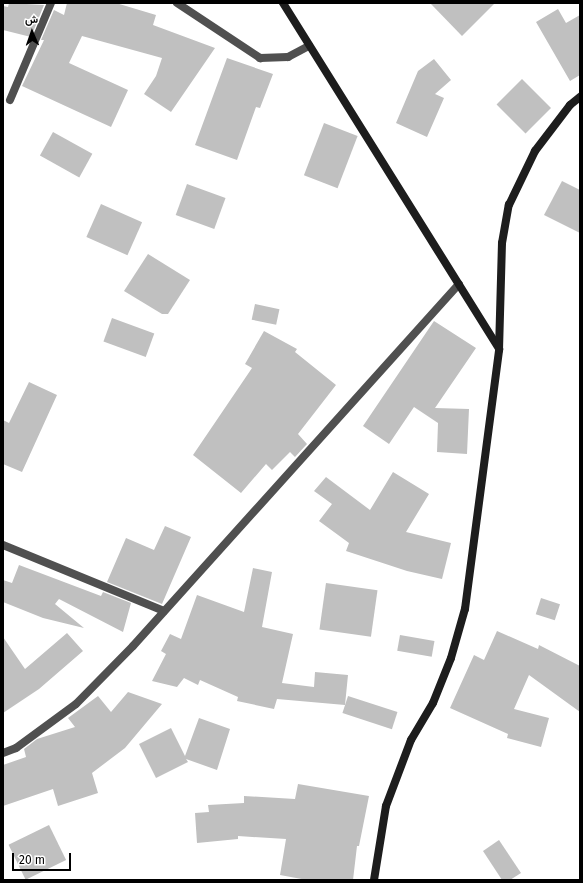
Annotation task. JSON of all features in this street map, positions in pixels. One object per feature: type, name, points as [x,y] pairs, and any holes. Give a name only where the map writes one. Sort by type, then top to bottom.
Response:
[{"type":"main road","points":[[283,3],[499,350]]},
{"type":"main road","points":[[374,880],[386,806],[411,740],[433,702],[452,658],[465,609],[499,350],[502,243],[509,204],[535,151],[570,105],[580,97]]},
{"type":"street","points":[[10,100],[51,3]]},
{"type":"street","points":[[177,3],[260,58],[288,57],[309,46]]},
{"type":"street","points":[[3,753],[16,748],[76,704],[164,611],[459,284]]},
{"type":"street","points":[[3,545],[164,611]]},
{"type":"building","points":[[9,3],[44,5],[31,37],[3,30],[3,6],[8,7]]},
{"type":"building","points":[[67,3],[116,3],[156,15],[153,25],[215,48],[171,112],[144,94],[156,76],[162,58],[82,36],[69,63],[128,90],[111,127],[22,86],[44,40],[41,40],[54,10],[64,15]]},
{"type":"building","points":[[430,3],[495,3],[462,36]]},
{"type":"building","points":[[558,9],[566,23],[580,15],[580,75],[570,81],[536,22]]},
{"type":"building","points":[[227,58],[273,74],[260,108],[256,107],[237,160],[195,145]]},
{"type":"building","points":[[434,59],[451,80],[435,94],[444,98],[427,137],[396,123],[418,71]]},
{"type":"building","points":[[522,79],[551,108],[526,133],[497,104]]},
{"type":"building","points":[[324,123],[358,136],[338,188],[304,175]]},
{"type":"building","points":[[53,132],[92,154],[79,177],[40,156]]},
{"type":"building","points":[[562,181],[580,190],[580,233],[544,215]]},
{"type":"building","points":[[187,184],[226,198],[214,229],[176,215]]},
{"type":"building","points":[[101,204],[142,222],[127,255],[86,237]]},
{"type":"building","points":[[148,254],[190,280],[168,314],[162,314],[124,291]]},
{"type":"building","points":[[255,304],[279,309],[276,325],[252,320]]},
{"type":"building","points":[[112,318],[154,333],[146,357],[103,341]]},
{"type":"building","points":[[434,321],[476,348],[435,408],[469,409],[467,454],[437,452],[438,423],[414,407],[389,444],[363,426]]},
{"type":"building","points":[[264,331],[297,349],[295,352],[336,385],[298,434],[307,444],[295,457],[290,452],[272,470],[266,464],[241,493],[193,455],[252,368],[245,364]]},
{"type":"building","points":[[29,382],[57,395],[22,472],[3,464],[3,420],[9,423]]},
{"type":"building","points":[[393,472],[429,494],[406,532],[451,543],[442,579],[407,571],[346,551],[349,543],[319,521],[332,504],[314,491],[326,477],[370,510]]},
{"type":"building","points":[[165,526],[191,537],[162,604],[107,582],[126,538],[154,550]]},
{"type":"building","points":[[19,565],[101,596],[103,592],[131,603],[123,632],[59,599],[55,604],[84,628],[43,618],[3,602],[3,580],[12,583]]},
{"type":"building","points":[[253,568],[272,572],[262,627],[293,634],[282,683],[314,687],[315,672],[348,675],[345,705],[277,699],[274,709],[237,701],[238,697],[200,680],[198,685],[184,678],[177,687],[152,681],[166,654],[161,651],[170,634],[181,639],[197,595],[244,612]]},
{"type":"building","points":[[326,583],[377,590],[371,637],[319,630]]},
{"type":"building","points":[[541,598],[560,604],[555,620],[536,614]]},
{"type":"building","points":[[497,631],[538,649],[539,645],[580,666],[580,712],[529,675],[514,709],[549,718],[541,747],[507,738],[508,734],[450,708],[474,655],[484,660]]},
{"type":"building","points":[[67,633],[83,651],[39,689],[3,713],[3,637],[25,669]]},
{"type":"building","points":[[400,635],[434,641],[432,657],[397,651]]},
{"type":"building","points":[[128,692],[162,704],[125,748],[92,773],[98,793],[58,806],[53,789],[3,806],[3,765],[26,757],[24,749],[37,739],[75,727],[68,718],[98,696],[111,712]]},
{"type":"building","points":[[348,696],[397,712],[392,729],[342,713]]},
{"type":"building","points":[[199,718],[230,729],[217,770],[186,759],[188,762],[156,778],[139,744],[171,728],[185,756]]},
{"type":"building","points":[[298,784],[369,796],[359,846],[357,846],[353,880],[307,880],[280,875],[286,839],[238,836],[238,839],[197,843],[195,813],[209,812],[208,805],[244,803],[244,796],[295,799]]},
{"type":"building","points":[[49,825],[66,860],[26,880],[9,845]]},
{"type":"building","points":[[499,840],[521,873],[510,880],[502,880],[483,851]]}]
